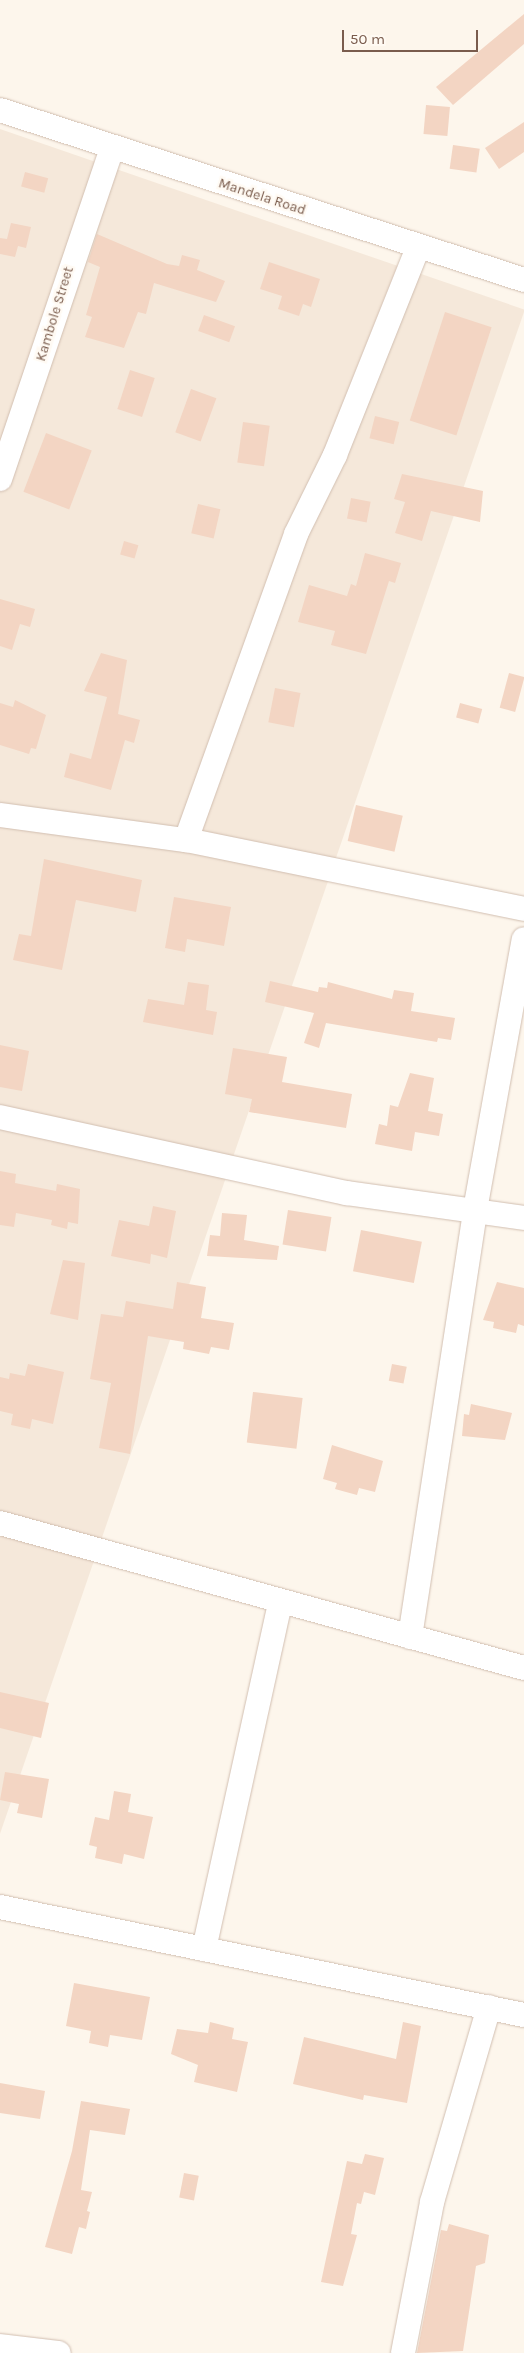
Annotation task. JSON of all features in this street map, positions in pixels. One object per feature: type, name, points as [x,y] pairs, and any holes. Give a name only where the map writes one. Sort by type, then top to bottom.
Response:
[{"type":"street","name":"Mandela Road","points":[[0,110],[112,148],[524,280]]},
{"type":"street","name":"Kambole Street","points":[[0,480],[112,148]]},
{"type":"street","points":[[186,840],[296,534],[335,455],[418,247]]},
{"type":"street","points":[[0,815],[186,840],[524,909]]},
{"type":"street","points":[[410,1637],[475,1210],[524,939]]},
{"type":"street","points":[[0,1117],[347,1193],[524,1218]]},
{"type":"street","points":[[0,1523],[280,1603],[524,1668]]},
{"type":"street","points":[[204,1949],[280,1603]]},
{"type":"street","points":[[0,1907],[524,2015]]},
{"type":"street","points":[[403,2353],[432,2202],[488,2007]]},
{"type":"street","points":[[0,2346],[59,2353]]},
{"type":"shaded area","points":[[0,129],[524,309],[524,312],[0,1834]]},
{"type":"building","points":[[524,14],[524,44],[453,105],[436,87]]},
{"type":"building","points":[[426,105],[450,107],[447,136],[423,134]]},
{"type":"building","points":[[524,122],[524,152],[499,169],[485,148]]},
{"type":"building","points":[[453,145],[480,149],[476,173],[450,169]]},
{"type":"building","points":[[25,172],[48,178],[44,193],[21,186]]},
{"type":"building","points":[[11,223],[31,227],[26,248],[18,246],[15,257],[0,254],[0,238],[7,239]]},
{"type":"building","points":[[97,234],[167,264],[179,266],[182,255],[200,260],[197,270],[225,281],[216,302],[154,283],[146,314],[138,312],[124,348],[85,337],[92,317],[86,315],[100,267],[88,262]]},
{"type":"building","points":[[269,262],[320,279],[311,307],[303,304],[299,316],[278,309],[282,296],[260,289]]},
{"type":"building","points":[[445,312],[492,327],[456,436],[410,420]]},
{"type":"building","points":[[204,315],[235,326],[229,342],[198,331]]},
{"type":"building","points":[[130,370],[155,378],[142,417],[117,409]]},
{"type":"building","points":[[191,389],[216,398],[201,441],[175,432]]},
{"type":"building","points":[[375,416],[399,422],[394,444],[369,438]]},
{"type":"building","points":[[243,422],[270,426],[264,466],[237,463]]},
{"type":"building","points":[[46,433],[92,451],[69,509],[23,492]]},
{"type":"building","points":[[402,474],[483,491],[480,522],[431,511],[422,541],[395,533],[405,502],[394,499]]},
{"type":"building","points":[[351,498],[371,502],[367,522],[347,519]]},
{"type":"building","points":[[198,504],[220,509],[214,538],[191,533]]},
{"type":"building","points":[[124,541],[138,545],[135,559],[120,554]]},
{"type":"building","points":[[365,553],[401,563],[395,583],[389,581],[366,654],[331,645],[335,631],[298,622],[309,585],[347,596],[351,584],[356,586]]},
{"type":"building","points":[[0,599],[35,609],[30,627],[20,624],[12,650],[0,646]]},
{"type":"building","points":[[101,653],[127,660],[118,714],[140,720],[134,743],[125,740],[111,790],[64,777],[70,753],[91,759],[107,697],[84,691]]},
{"type":"building","points":[[509,673],[524,677],[515,712],[500,708]]},
{"type":"building","points":[[275,688],[301,693],[294,727],[268,722]]},
{"type":"building","points":[[15,700],[46,715],[36,749],[31,748],[29,754],[0,745],[0,703],[13,707]]},
{"type":"building","points":[[460,703],[482,709],[478,723],[456,717]]},
{"type":"building","points":[[356,805],[403,816],[394,852],[348,841]]},
{"type":"building","points":[[44,859],[142,880],[136,912],[76,900],[62,970],[13,960],[19,934],[31,936]]},
{"type":"building","points":[[174,897],[231,907],[224,946],[187,939],[185,952],[165,948]]},
{"type":"building","points":[[270,981],[318,992],[319,987],[327,988],[328,982],[392,999],[394,990],[414,993],[411,1011],[455,1018],[451,1040],[438,1038],[437,1042],[326,1023],[319,1048],[304,1043],[314,1013],[265,1002]]},
{"type":"building","points":[[188,982],[209,985],[206,1010],[217,1012],[213,1035],[143,1022],[148,999],[184,1005]]},
{"type":"building","points":[[0,1045],[29,1051],[22,1091],[0,1087]]},
{"type":"building","points":[[233,1048],[287,1057],[282,1082],[352,1094],[346,1128],[249,1112],[252,1099],[225,1094]]},
{"type":"building","points":[[410,1073],[434,1078],[428,1111],[443,1114],[439,1136],[415,1132],[412,1151],[375,1144],[379,1124],[387,1126],[390,1105],[398,1107]]},
{"type":"building","points":[[0,1171],[16,1174],[15,1183],[56,1191],[57,1184],[80,1189],[78,1224],[68,1222],[67,1229],[51,1225],[52,1220],[16,1213],[14,1227],[0,1225]]},
{"type":"building","points":[[153,1206],[176,1211],[167,1258],[151,1254],[150,1264],[111,1256],[119,1220],[149,1226]]},
{"type":"building","points":[[288,1210],[331,1217],[326,1251],[283,1245]]},
{"type":"building","points":[[222,1213],[247,1215],[244,1240],[279,1246],[277,1260],[207,1256],[210,1235],[220,1236]]},
{"type":"building","points":[[361,1230],[422,1242],[414,1283],[353,1271]]},
{"type":"building","points":[[63,1260],[85,1263],[78,1320],[50,1314]]},
{"type":"building","points":[[177,1282],[206,1287],[201,1318],[234,1323],[229,1350],[211,1347],[209,1354],[183,1349],[184,1342],[148,1336],[130,1454],[99,1448],[111,1383],[90,1379],[101,1314],[123,1317],[126,1301],[173,1309]]},
{"type":"building","points":[[497,1282],[524,1288],[524,1326],[518,1324],[516,1333],[493,1328],[494,1322],[483,1320]]},
{"type":"building","points":[[28,1364],[64,1372],[53,1424],[32,1419],[30,1429],[11,1425],[13,1414],[0,1411],[0,1377],[9,1379],[10,1373],[25,1376]]},
{"type":"building","points":[[392,1364],[407,1367],[403,1384],[389,1381]]},
{"type":"building","points":[[253,1392],[303,1398],[296,1449],[247,1443]]},
{"type":"building","points":[[471,1404],[512,1413],[505,1440],[462,1436],[464,1414],[469,1415]]},
{"type":"building","points":[[332,1445],[383,1461],[375,1492],[359,1488],[357,1495],[335,1489],[337,1483],[323,1479]]},
{"type":"building","points":[[0,1692],[49,1703],[41,1738],[0,1728]]},
{"type":"building","points":[[5,1772],[49,1779],[42,1818],[17,1813],[19,1804],[0,1800]]},
{"type":"building","points":[[114,1791],[131,1794],[128,1812],[153,1817],[144,1859],[124,1854],[122,1864],[95,1858],[97,1847],[89,1845],[95,1817],[109,1820]]},
{"type":"building","points":[[74,1983],[150,1997],[142,2040],[110,2035],[108,2047],[89,2043],[91,2031],[66,2026]]},
{"type":"building","points":[[210,2022],[234,2028],[232,2039],[248,2042],[237,2092],[194,2082],[198,2065],[171,2054],[177,2029],[208,2033]]},
{"type":"building","points":[[403,2022],[421,2026],[407,2103],[364,2095],[363,2100],[293,2084],[304,2037],[396,2059]]},
{"type":"building","points":[[0,2083],[45,2091],[40,2119],[0,2113]]},
{"type":"building","points":[[81,2101],[130,2109],[125,2135],[90,2130],[81,2190],[92,2192],[87,2211],[90,2212],[86,2229],[79,2227],[72,2254],[45,2247],[72,2151]]},
{"type":"building","points":[[365,2154],[384,2158],[375,2195],[364,2192],[361,2204],[357,2203],[351,2234],[357,2235],[343,2286],[321,2282],[347,2161],[362,2164]]},
{"type":"building","points":[[184,2173],[199,2176],[194,2200],[179,2198]]},
{"type":"building","points":[[449,2224],[489,2235],[485,2263],[476,2266],[463,2351],[417,2353],[441,2230],[447,2231]]}]
